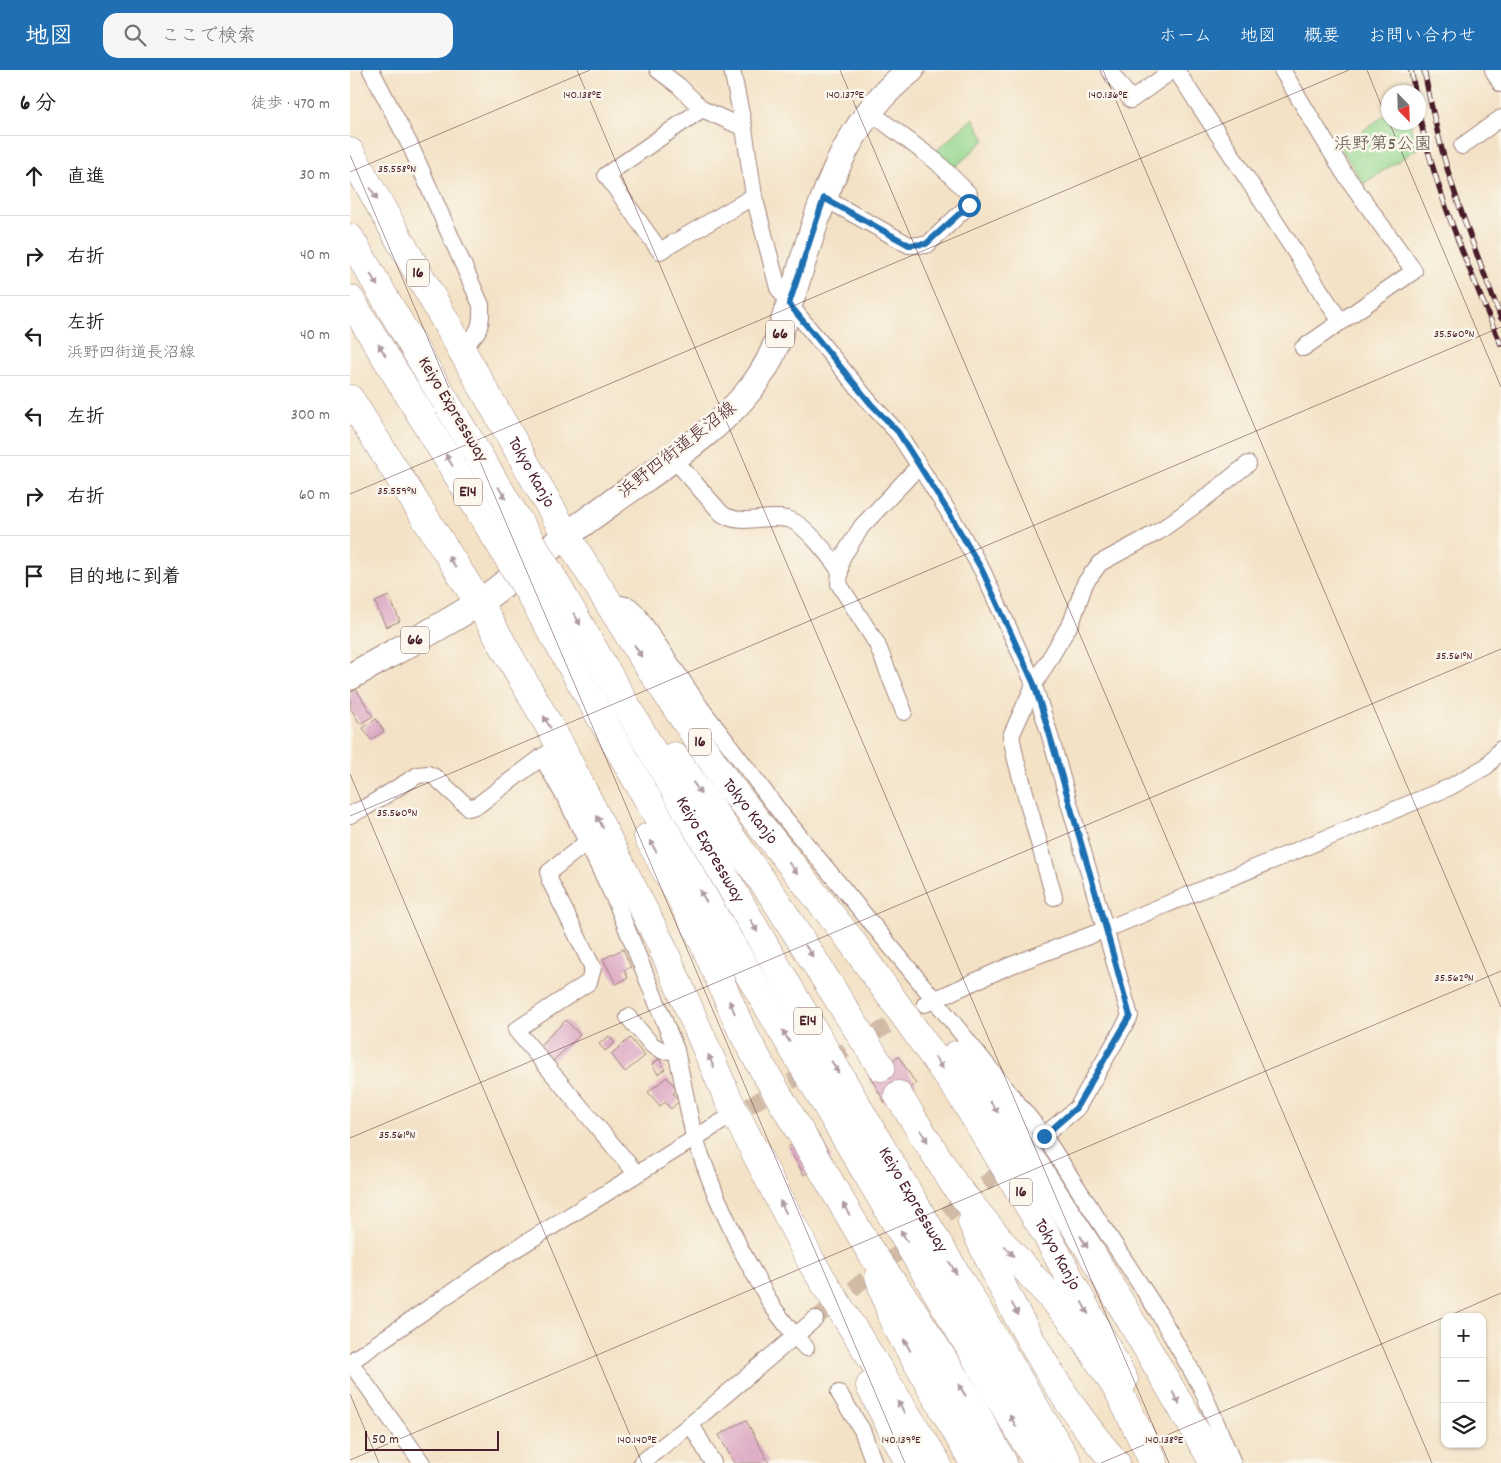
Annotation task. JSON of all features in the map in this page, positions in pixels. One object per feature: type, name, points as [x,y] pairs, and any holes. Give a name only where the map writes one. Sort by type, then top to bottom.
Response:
[{"type":"highway","name":"Tokyo Kanjo","points":[[350,152],[566,536],[647,664],[727,783],[849,938],[961,1095],[999,1155],[1046,1234],[1088,1312],[1124,1380],[1164,1463]]},
{"type":"highway","name":"Keiyo Expressway","points":[[350,238],[596,651],[874,1135],[1068,1463]]},
{"type":"highway","name":"Keiyo Expressway","points":[[350,299],[528,592],[718,922],[1038,1463]]},
{"type":"highway","points":[[350,398],[479,603],[551,751],[661,944],[729,1101],[812,1263],[879,1405],[909,1463]]},
{"type":"highway","points":[[549,630],[558,670],[698,930],[742,1031],[872,1254],[913,1311],[971,1404],[1004,1463]]},
{"type":"highway","points":[[596,651],[625,682],[678,762],[775,899],[881,1067]]},
{"type":"highway","points":[[849,938],[880,962],[953,1052],[1020,1142],[1086,1244],[1214,1463]]},
{"type":"highway","points":[[898,1095],[956,1187],[1002,1243],[1074,1323],[1118,1390],[1154,1463]]},
{"type":"highway","points":[[956,1187],[986,1254],[1051,1374],[1093,1436],[1116,1463]]},
{"type":"highway","points":[[872,1254],[893,1320],[974,1463]]},
{"type":"highway","points":[[812,1263],[937,1463]]},
{"type":"main road","name":"浜野四街道長沼線","points":[[350,677],[479,603],[566,536],[673,458],[727,415],[748,394],[776,345],[824,198],[845,149],[857,128],[882,94],[910,70]]},
{"type":"street","points":[[371,70],[411,147],[481,305],[482,320],[478,331],[473,339],[460,346]]},
{"type":"street","points":[[658,70],[679,86],[702,109],[744,128]]},
{"type":"street","points":[[732,70],[744,128],[754,196],[778,288],[871,404],[898,432],[948,511],[982,570],[1034,684],[1106,929],[1130,1016],[1076,1108],[1040,1140]]},
{"type":"street","points":[[1109,70],[1131,100],[1175,70],[1341,322]]},
{"type":"street","points":[[1282,70],[1344,173],[1414,272],[1303,348]]},
{"type":"street","points":[[1493,70],[1501,84]]},
{"type":"street","points":[[702,109],[606,175],[660,251],[754,196]]},
{"type":"street","points":[[824,198],[909,245],[926,244],[969,205],[969,194],[938,162],[869,111]]},
{"type":"street","points":[[1462,146],[1501,118]]},
{"type":"street","points":[[673,458],[722,514],[731,520],[742,521],[777,518],[790,519],[824,548],[840,570]]},
{"type":"street","points":[[1054,897],[1011,736],[1034,684],[1072,621],[1085,583],[1100,563],[1158,532],[1248,464]]},
{"type":"street","points":[[904,712],[877,644],[838,584],[841,558],[862,526],[918,466]]},
{"type":"street","points":[[608,601],[630,606],[637,613],[701,708],[783,816],[1040,1140],[1162,1321],[1201,1387],[1233,1463]]},
{"type":"street","points":[[930,1002],[1009,966],[1106,929],[1450,787],[1487,766],[1501,749]]},
{"type":"street","points":[[350,815],[366,808],[418,775],[428,774],[435,777],[469,808],[478,805],[551,751],[567,801],[616,902],[676,1050],[694,1137],[715,1192],[740,1248],[772,1306],[794,1336],[806,1348]]},
{"type":"street","points":[[586,842],[550,872],[550,881],[593,968],[592,976],[588,982],[516,1030],[636,1173]]},
{"type":"street","points":[[628,1017],[652,1045],[663,1051],[676,1050]]},
{"type":"street","points":[[422,1463],[350,1362],[506,1255],[721,1122]]},
{"type":"street","points":[[641,1463],[691,1424],[815,1319]]},
{"type":"street","points":[[840,1393],[862,1430],[874,1463]]},
{"type":"street","points":[[691,1424],[713,1463]]},
{"type":"green space","points":[[973,118],[985,140],[953,169],[935,152]]},
{"type":"green space","name":"浜野第5公園","points":[[1381,118],[1381,130],[1412,130],[1417,149],[1363,184],[1340,147]]},
{"type":"building","points":[[389,596],[400,621],[386,627],[375,602]]},
{"type":"building","points":[[356,689],[373,716],[360,724],[350,707],[350,693]]},
{"type":"building","points":[[376,719],[384,731],[371,740],[363,728]]},
{"type":"building","points":[[623,949],[631,967],[624,970],[628,978],[616,984],[603,959]]},
{"type":"building","points":[[566,1020],[580,1035],[553,1061],[539,1046]]},
{"type":"building","points":[[609,1036],[615,1043],[605,1051],[599,1044]]},
{"type":"building","points":[[630,1038],[645,1056],[625,1072],[611,1054]]},
{"type":"building","points":[[899,1057],[916,1084],[885,1103],[869,1075]]},
{"type":"building","points":[[659,1059],[665,1069],[658,1074],[652,1064]]},
{"type":"building","points":[[667,1077],[677,1089],[673,1093],[679,1101],[671,1109],[665,1102],[660,1106],[648,1092]]},
{"type":"building","points":[[816,1131],[832,1158],[804,1175],[788,1147]]},
{"type":"building","points":[[746,1420],[769,1463],[734,1463],[719,1435]]},
{"type":"tunnel","points":[[728,1118],[912,1012]]},
{"type":"tunnel","points":[[815,1319],[1012,1162]]},
{"type":"railway","points":[[1411,70],[1414,85]]},
{"type":"railway","points":[[1424,70],[1450,178],[1501,318]]},
{"type":"railway","points":[[1423,130],[1447,211],[1501,344]]},
{"type":"route","points":[[969,205],[926,244],[909,245],[824,198],[789,304],[871,404],[898,432],[948,511],[982,570],[1031,677],[1048,729],[1130,1016],[1076,1108],[1044,1136]]}]
